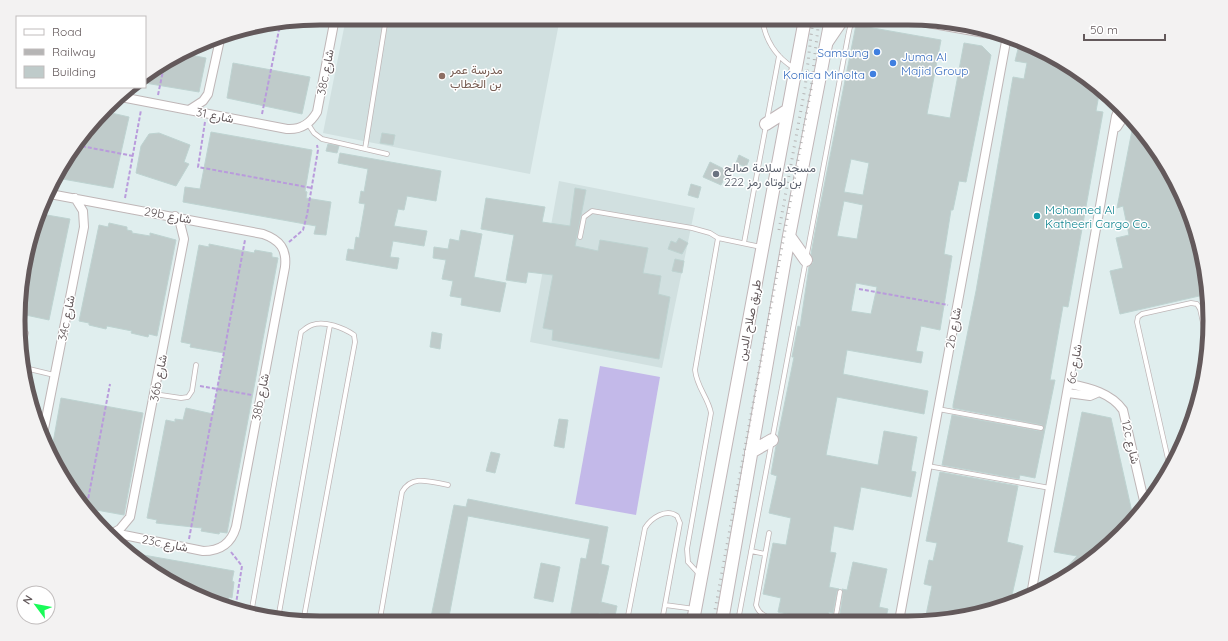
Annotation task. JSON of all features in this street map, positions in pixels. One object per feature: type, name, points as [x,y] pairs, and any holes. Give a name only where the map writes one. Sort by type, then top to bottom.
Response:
[{"type":"main road","name":"طريق صلاح الدين","points":[[694,616],[804,25]]},
{"type":"main road","name":"طريق صلاح الدين","points":[[723,616],[789,236],[830,25]]},
{"type":"main road","points":[[766,124],[788,110]]},
{"type":"main road","points":[[789,236],[806,260]]},
{"type":"main road","points":[[751,452],[772,440]]},
{"type":"street","name":"38c شارع","points":[[308,124],[313,118],[319,104],[334,25]]},
{"type":"street","points":[[825,50],[841,25]]},
{"type":"street","name":"2b شارع","points":[[900,616],[1006,42]]},
{"type":"street","points":[[189,110],[203,101],[208,94],[219,43]]},
{"type":"street","name":"شارع 31","points":[[126,98],[260,124],[294,129],[308,124]]},
{"type":"street","name":"6c شارع","points":[[1032,589],[1117,113]]},
{"type":"street","name":"6c شارع","points":[[1115,132],[1122,118]]},
{"type":"street","name":"29b شارع","points":[[53,194],[247,230],[270,236],[283,246]]},
{"type":"street","name":"34c شارع","points":[[45,426],[84,227],[83,212],[74,198]]},
{"type":"street","name":"36b شارع","points":[[115,532],[120,529],[130,517],[184,239],[180,223],[175,216]]},
{"type":"street","name":"38b شارع","points":[[226,545],[231,540],[236,527],[285,268],[285,253],[283,246]]},
{"type":"street","name":"12c شارع","points":[[1070,384],[1092,389],[1112,398],[1123,410],[1143,498]]},
{"type":"street","points":[[1068,393],[1090,396],[1098,393]]},
{"type":"street","name":"23c شارع","points":[[117,534],[187,548],[211,551],[226,545]]},
{"type":"lane","points":[[365,148],[385,25]]},
{"type":"lane","points":[[763,25],[769,43],[779,56],[796,68]]},
{"type":"lane","points":[[739,616],[848,36],[852,25]]},
{"type":"lane","points":[[744,244],[779,56]]},
{"type":"lane","points":[[308,124],[314,133],[322,139],[387,154]]},
{"type":"lane","points":[[580,237],[584,217],[592,211],[701,230],[718,238],[762,247]]},
{"type":"lane","points":[[701,576],[691,567],[688,562],[687,549],[710,413],[708,402],[698,384],[695,370],[718,238]]},
{"type":"lane","points":[[1168,459],[1137,322],[1138,317],[1142,314],[1191,303],[1197,304],[1200,309],[1203,322]]},
{"type":"lane","points":[[252,608],[302,332],[312,325],[330,325],[348,331],[354,335],[355,342],[304,615]]},
{"type":"lane","points":[[279,613],[330,325]]},
{"type":"lane","points":[[154,394],[184,398],[190,394],[196,365]]},
{"type":"lane","points":[[30,369],[55,375]]},
{"type":"lane","points":[[938,409],[1041,428]]},
{"type":"lane","points":[[928,466],[1050,488]]},
{"type":"lane","points":[[381,616],[402,492],[405,486],[415,480],[448,485]]},
{"type":"lane","points":[[628,616],[645,528],[654,518],[660,515],[671,514],[678,516],[680,523],[663,616]]},
{"type":"lane","points":[[766,616],[760,613],[756,604],[769,533]]},
{"type":"lane","points":[[751,551],[765,554]]},
{"type":"lane","points":[[836,616],[840,592]]},
{"type":"lane","points":[[665,605],[695,609]]},
{"type":"path","points":[[260,124],[279,28]]},
{"type":"path","points":[[156,104],[163,71]]},
{"type":"path","points":[[124,207],[142,101]]},
{"type":"path","points":[[207,113],[198,167],[312,188]]},
{"type":"path","points":[[283,246],[296,238],[303,230],[318,150],[316,141]]},
{"type":"path","points":[[82,146],[132,156]]},
{"type":"path","points":[[187,548],[247,230]]},
{"type":"path","points":[[859,289],[957,306]]},
{"type":"path","points":[[88,502],[110,384]]},
{"type":"path","points":[[193,384],[260,397]]},
{"type":"path","points":[[226,545],[242,566],[236,603]]},
{"type":"shaded area","name":"مدرسة عمر بن الخطاب","points":[[345,25],[559,25],[530,174],[323,133]]},
{"type":"shaded area","points":[[559,181],[695,208],[662,368],[530,342]]},
{"type":"shaded area","points":[[600,366],[660,377],[636,515],[575,504]]},
{"type":"building","points":[[856,25],[941,40],[927,114],[950,118],[964,43],[982,46],[991,55],[966,182],[959,181],[953,210],[951,210],[944,254],[952,256],[940,330],[921,326],[916,351],[923,352],[921,363],[847,350],[843,374],[928,391],[924,414],[837,397],[826,455],[878,465],[884,431],[917,437],[911,471],[916,472],[911,497],[861,487],[853,530],[834,526],[830,552],[836,553],[829,587],[839,589],[837,591],[833,613],[829,612],[828,616],[797,616],[778,612],[781,598],[763,594],[773,543],[786,545],[791,518],[769,513],[777,476],[771,474],[776,446],[779,440],[778,436],[794,357],[792,357],[798,326],[800,327],[809,267],[813,263],[811,254]],"holes":[[[851,159],[869,163],[863,195],[844,192]],[[844,201],[863,205],[857,239],[837,236]],[[856,283],[877,287],[871,314],[851,311]]]},
{"type":"building","points":[[1018,49],[1029,51],[1038,55],[1072,75],[1099,95],[1096,111],[1103,112],[1068,307],[1063,306],[1050,380],[1055,380],[1035,478],[1020,475],[1019,479],[942,465],[952,415],[1040,431],[1044,429],[1042,425],[953,408],[976,291],[1013,77],[1024,79],[1027,63],[1015,61]]},
{"type":"building","points":[[190,55],[206,58],[199,92],[146,82]]},
{"type":"building","points":[[233,63],[310,77],[302,114],[227,98]]},
{"type":"building","points":[[111,113],[129,117],[113,188],[62,179],[86,141]]},
{"type":"building","points":[[1132,129],[1153,156],[1181,207],[1193,244],[1201,295],[1120,314],[1110,271],[1123,268],[1116,238],[1129,235],[1123,206],[1117,208]]},
{"type":"building","points":[[211,132],[312,150],[305,191],[307,192],[306,198],[331,202],[326,235],[314,234],[316,226],[183,202],[185,187],[200,189]]},
{"type":"building","points":[[159,133],[190,145],[184,162],[189,164],[176,186],[136,173],[141,146],[149,134]]},
{"type":"building","points":[[382,133],[395,135],[393,145],[380,143]]},
{"type":"building","points":[[328,144],[339,146],[337,153],[326,151]]},
{"type":"building","points":[[340,153],[441,171],[436,201],[407,196],[404,210],[398,209],[394,226],[427,231],[424,246],[393,241],[390,257],[399,258],[397,269],[346,260],[348,249],[354,250],[356,237],[359,238],[365,204],[359,203],[361,191],[364,192],[368,169],[338,163]]},
{"type":"building","points":[[739,155],[749,160],[746,167],[736,163]]},
{"type":"building","name":"مسجد سلامة صالح بن لوتاه رمز 222","points":[[710,162],[728,171],[721,185],[703,177]]},
{"type":"building","points":[[691,184],[701,187],[698,198],[688,195]]},
{"type":"building","points":[[575,188],[586,190],[575,246],[598,251],[600,240],[648,248],[643,273],[661,276],[658,294],[670,297],[659,359],[552,340],[553,330],[543,328],[553,275],[528,272],[526,283],[506,280],[514,235],[481,229],[486,198],[545,207],[542,222],[570,226]]},
{"type":"building","points":[[45,215],[70,219],[49,320],[25,315],[31,263],[35,244]]},
{"type":"building","points":[[109,223],[127,227],[127,230],[132,231],[132,233],[150,236],[150,233],[176,240],[157,336],[149,334],[148,337],[131,333],[132,331],[107,326],[106,329],[79,321],[99,225],[108,227]]},
{"type":"building","points":[[461,230],[482,234],[474,277],[506,283],[500,312],[461,305],[462,298],[450,296],[453,281],[442,279],[446,260],[433,258],[434,247],[448,249],[450,239],[459,241]]},
{"type":"building","points":[[679,238],[688,243],[682,254],[668,249],[671,241],[676,243]]},
{"type":"building","points":[[209,244],[254,253],[255,250],[272,253],[272,257],[278,258],[227,533],[220,532],[219,534],[201,531],[202,528],[156,523],[157,520],[147,518],[166,420],[175,422],[175,419],[183,420],[186,408],[213,414],[224,353],[190,347],[191,344],[181,342],[199,245],[209,247]]},
{"type":"building","points":[[675,259],[684,261],[682,273],[672,271]]},
{"type":"building","points":[[432,332],[442,334],[440,349],[430,347]]},
{"type":"building","points":[[61,398],[143,413],[124,515],[94,510],[75,485],[52,446]]},
{"type":"building","points":[[1082,412],[1111,418],[1132,512],[1102,543],[1063,571],[1077,556],[1054,552]]},
{"type":"building","points":[[559,419],[568,420],[564,448],[554,446]]},
{"type":"building","points":[[491,452],[500,454],[495,473],[486,471]]},
{"type":"building","points":[[940,472],[1018,486],[1007,542],[1023,546],[1012,597],[984,606],[926,615],[932,586],[924,584],[929,560],[933,561],[937,543],[926,541]]},
{"type":"building","points":[[468,499],[608,527],[601,564],[609,566],[601,602],[617,606],[615,616],[599,613],[598,616],[570,616],[581,558],[586,559],[590,539],[468,516],[449,616],[431,616],[454,505],[466,507]]},
{"type":"building","points":[[140,554],[234,571],[232,581],[234,582],[232,598],[229,597],[228,601],[207,594],[190,586],[156,566]]},
{"type":"building","points":[[853,562],[887,569],[879,607],[888,609],[886,616],[849,616],[840,614],[843,593],[842,589],[847,590]]},
{"type":"building","points":[[541,563],[560,567],[553,602],[534,598]]},
{"type":"railway","points":[[779,230],[805,88],[812,25]]},
{"type":"railway","points":[[714,616],[811,89],[818,25]]},
{"type":"place","name":"Samsung","points":[[877,52]]},
{"type":"place","name":"Juma Al Majid Group","points":[[893,63]]},
{"type":"place","name":"Konica Minolta","points":[[873,74]]},
{"type":"place","name":"مدرسة عمر بن الخطاب","points":[[442,76]]},
{"type":"place","name":"مسجد سلامة صالح بن لوتاه رمز 222","points":[[716,174]]},
{"type":"place","name":"Mohamed Al Katheeri Cargo Co.","points":[[1037,216]]}]
